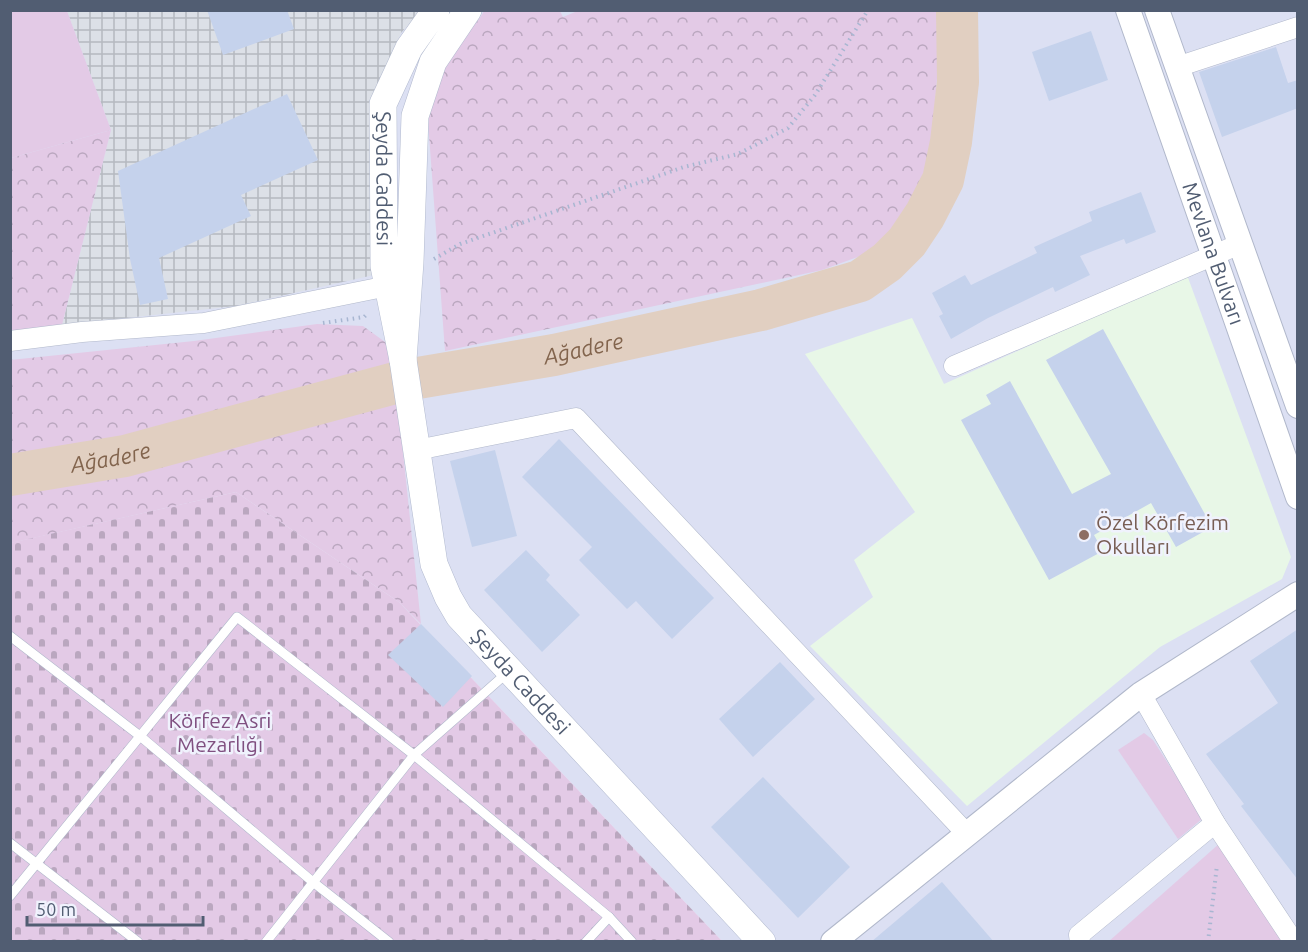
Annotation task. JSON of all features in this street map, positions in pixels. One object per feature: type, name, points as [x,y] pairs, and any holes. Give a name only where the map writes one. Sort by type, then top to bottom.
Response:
[{"type":"main road","name":"Şeyda Caddesi","points":[[399,281],[384,266],[383,104],[409,48],[436,10]]},
{"type":"main road","name":"Şeyda Caddesi","points":[[468,10],[433,62],[415,116],[399,281],[403,360],[434,564],[459,616],[762,942]]},
{"type":"street","name":"Mevlana Bulvarı","points":[[1128,10],[1298,497]]},
{"type":"street","name":"Mevlana Bulvarı","points":[[1157,10],[1298,406]]},
{"type":"street","points":[[1177,67],[1298,27]]},
{"type":"street","points":[[954,366],[1240,244]]},
{"type":"street","points":[[10,341],[82,332],[204,323],[399,281]]},
{"type":"street","points":[[417,450],[576,418],[966,833]]},
{"type":"street","points":[[833,942],[1141,694],[1298,594]]},
{"type":"street","points":[[1141,694],[1215,823],[1294,942]]},
{"type":"street","points":[[1080,942],[1079,935],[1215,823]]},
{"type":"lane","points":[[10,896],[237,617],[414,755],[609,917],[632,942]]},
{"type":"lane","points":[[10,636],[140,736],[313,882],[389,942]]},
{"type":"lane","points":[[266,942],[414,755],[508,671]]},
{"type":"lane","points":[[10,843],[138,942]]},
{"type":"lane","points":[[586,942],[609,917]]},
{"type":"path","points":[[364,317],[399,281],[460,244],[684,167],[738,154],[788,128],[815,94],[868,10]]},
{"type":"path","points":[[1208,942],[1217,864]]},
{"type":"shaded area","points":[[10,11],[1297,11],[1297,941],[722,941],[399,602],[236,492],[11,543]]},
{"type":"shaded area","points":[[67,11],[421,11],[401,33],[376,96],[374,275],[236,306],[62,325],[111,130]]},
{"type":"shaded area","name":"Özel Körfezim Okulları","points":[[1187,275],[1291,557],[1282,579],[1160,647],[967,806],[810,646],[873,597],[854,560],[915,512],[805,354],[912,318],[944,384]]},
{"type":"green space","points":[[580,10],[939,11],[940,41],[931,154],[907,214],[874,251],[822,270],[445,351],[427,108],[436,83],[453,51],[484,11],[560,11],[563,17]]},
{"type":"green space","points":[[11,11],[67,11],[111,130],[11,158]]},
{"type":"green space","points":[[111,130],[62,325],[11,333],[11,158]]},
{"type":"green space","points":[[317,324],[363,326],[392,347],[421,624],[399,602],[236,492],[11,543],[10,360],[194,341]]},
{"type":"green space","name":"Körfez Asri Mezarlığı","points":[[236,492],[399,602],[722,941],[11,941],[10,543]]},
{"type":"green space","points":[[1144,733],[1153,740],[1203,818],[1178,839],[1118,750]]},
{"type":"green space","points":[[1220,843],[1284,942],[1108,942]]},
{"type":"building","points":[[207,10],[287,10],[294,29],[223,55]]},
{"type":"building","points":[[1091,31],[1108,80],[1049,101],[1032,52]]},
{"type":"building","points":[[1276,47],[1288,83],[1298,80],[1298,108],[1222,137],[1199,72]]},
{"type":"building","points":[[287,94],[318,160],[241,195],[251,216],[159,258],[168,299],[140,305],[130,259],[118,171]]},
{"type":"building","points":[[1141,192],[1156,232],[1126,244],[1124,239],[1080,256],[1090,275],[1055,292],[1053,287],[988,318],[951,339],[939,316],[943,314],[932,293],[965,275],[971,285],[1037,253],[1034,247],[1092,221],[1089,212]]},
{"type":"building","points":[[1103,329],[1212,527],[1176,547],[1151,503],[1094,535],[1103,551],[1049,580],[961,420],[991,404],[986,395],[1010,381],[1072,494],[1111,474],[1046,360]]},
{"type":"building","points":[[559,439],[714,598],[672,639],[636,601],[627,609],[579,560],[592,547],[522,477]]},
{"type":"building","points":[[495,450],[517,536],[472,547],[450,461]]},
{"type":"building","points":[[526,550],[550,575],[546,580],[580,615],[542,652],[484,590]]},
{"type":"building","points":[[421,624],[472,676],[443,707],[388,655]]},
{"type":"building","points":[[1298,629],[1298,880],[1241,806],[1244,804],[1206,754],[1278,703],[1250,661]]},
{"type":"building","points":[[780,662],[815,699],[753,757],[719,719]]},
{"type":"building","points":[[763,777],[850,867],[798,918],[711,827]]},
{"type":"building","points":[[942,882],[994,942],[871,942]]},
{"type":"waterway","name":"Ağadere","points":[[10,475],[125,456],[406,380],[554,355],[761,310],[860,281],[887,262],[907,242],[925,215],[943,180],[951,142],[958,82],[957,10]]},
{"type":"place","name":"Özel Körfezim Okulları","points":[[1084,535]]}]
